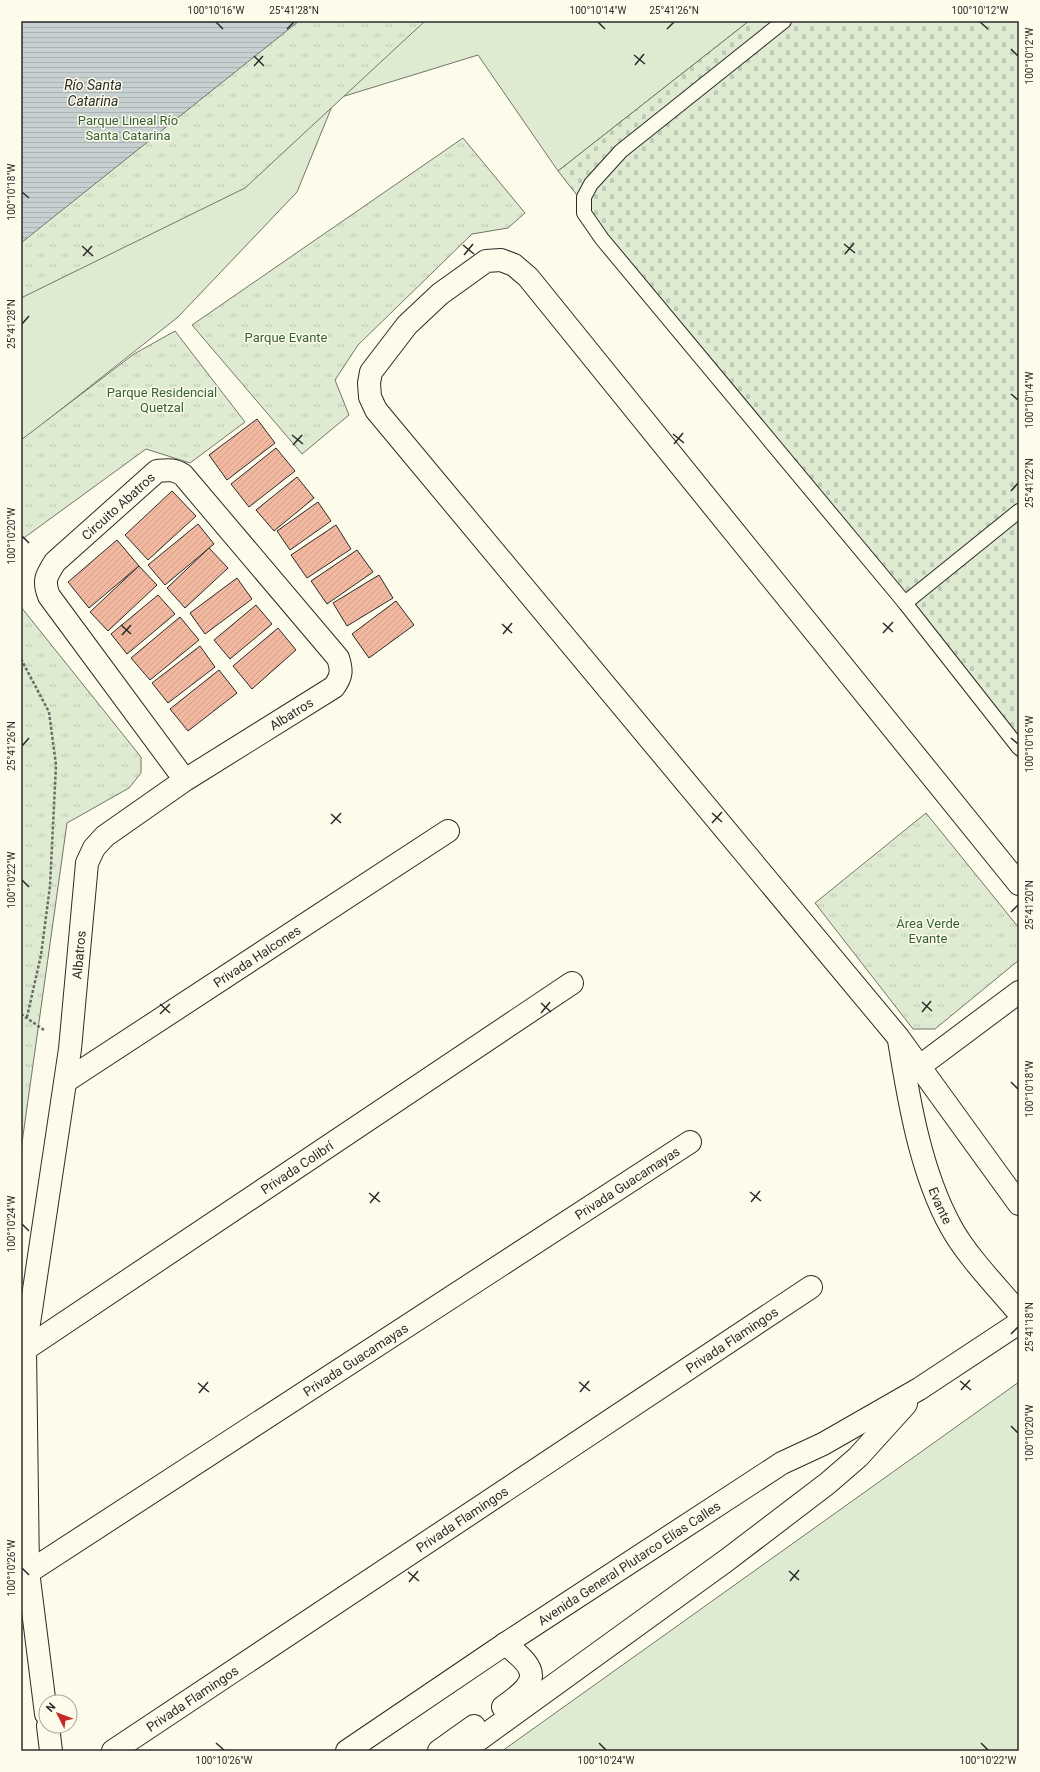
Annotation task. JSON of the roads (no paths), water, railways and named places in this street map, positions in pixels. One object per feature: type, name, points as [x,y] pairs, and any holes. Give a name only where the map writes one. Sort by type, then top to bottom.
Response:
[{"type":"street","points":[[1019,884],[528,277],[514,265],[501,260],[486,261],[440,294],[406,325],[372,372],[369,383],[370,397],[376,410],[898,1037],[912,1071],[1019,1204]]},
{"type":"street","name":"Circuito Abatros","points":[[185,780],[49,596],[45,585],[48,574],[55,562],[157,470],[175,470],[184,475],[338,658],[342,668],[340,678],[334,687]]},
{"type":"street","name":"Albatros","points":[[43,1694],[25,1574],[23,1351],[66,1081],[87,863],[94,848],[105,836],[185,780],[334,687]]},
{"type":"street","name":"Privada Halcones","points":[[66,1081],[448,831]]},
{"type":"street","name":"Privada Colibrí","points":[[23,1351],[572,983]]},
{"type":"street","points":[[912,1071],[1019,992]]},
{"type":"street","name":"Evante","points":[[912,1071],[927,1174],[933,1192],[958,1239],[1019,1313]]},
{"type":"street","name":"Privada Guacamayas","points":[[25,1574],[690,1142]]},
{"type":"street","name":"Privada Flamingos","points":[[113,1751],[811,1287]]},
{"type":"street","name":"Avenida General Plutarco Elías Calles","points":[[347,1751],[505,1644],[782,1463],[823,1444],[919,1389],[1019,1323]]},
{"type":"street","name":"Avenida General Plutarco Elías Calles","points":[[463,1751],[721,1564],[828,1483],[858,1457],[919,1389]]},
{"type":"street","points":[[439,1751],[523,1693],[528,1687],[531,1670],[519,1654],[505,1644]]},
{"type":"street","points":[[49,1734],[51,1751]]},
{"type":"lane","points":[[784,21],[621,151],[591,184],[584,197],[584,213],[602,239],[905,603],[1019,748]]},
{"type":"lane","points":[[905,603],[1019,511]]},
{"type":"water","name":"Río Santa Catarina","points":[[21,21],[299,21],[21,243]]},
{"type":"park label","name":"Parque Lineal Río Santa Catarina","points":[[128,128]]},
{"type":"park label","name":"Parque Evante","points":[[286,337]]},
{"type":"park label","name":"Parque Residencial Quetzal","points":[[162,400]]},
{"type":"park label","name":"Área Verde Evante","points":[[928,930]]}]
